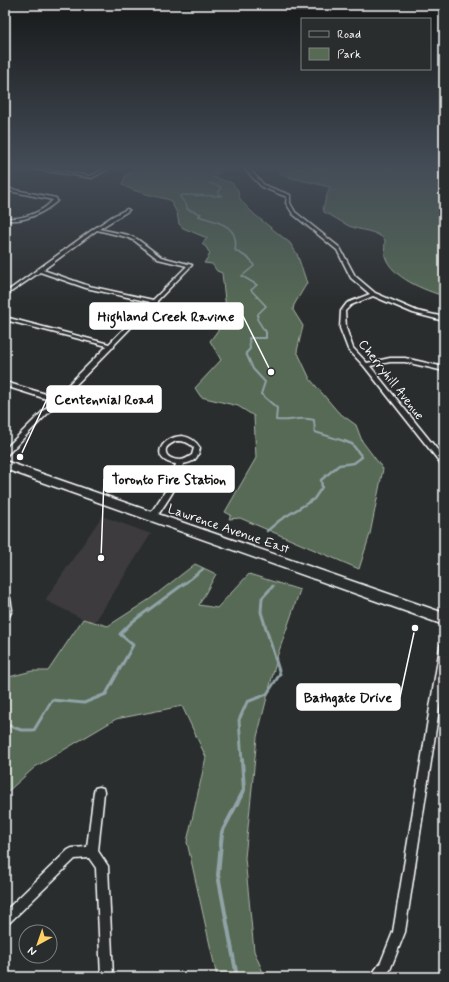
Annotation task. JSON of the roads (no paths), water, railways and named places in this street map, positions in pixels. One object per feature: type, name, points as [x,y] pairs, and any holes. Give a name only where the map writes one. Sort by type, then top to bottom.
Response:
[{"type":"main road","name":"Lawrence Avenue East","points":[[5,465],[444,619]]},
{"type":"street","points":[[5,219],[15,221],[27,219],[35,214]]},
{"type":"street","points":[[5,295],[96,229],[120,214]]},
{"type":"street","points":[[295,214],[339,249],[352,276],[373,294],[415,312],[444,319]]},
{"type":"street","points":[[5,453],[112,346],[190,265],[160,258],[136,240],[127,236],[96,229]]},
{"type":"street","points":[[39,270],[88,287],[155,302]]},
{"type":"street","name":"Cherryhill Avenue","points":[[373,294],[349,304],[343,312],[343,328],[351,349],[366,365],[444,463]]},
{"type":"street","points":[[5,318],[112,346]]},
{"type":"street","points":[[366,365],[390,360],[405,360],[444,369]]},
{"type":"street","points":[[5,384],[58,400]]},
{"type":"street","points":[[180,438],[186,439],[194,444],[197,452],[191,459],[180,463],[169,461],[163,455],[162,451],[163,447],[170,441],[180,438]]},
{"type":"street","points":[[153,516],[175,483],[179,473],[180,463]]},
{"type":"street","points":[[5,600],[7,601],[8,610],[5,615]]},
{"type":"street","points":[[377,977],[386,966],[399,932],[444,647]]},
{"type":"street","points":[[99,792],[92,852],[102,866],[107,977]]},
{"type":"street","points":[[5,919],[72,854],[92,852]]},
{"type":"waterway","points":[[201,214],[198,216],[219,223],[230,229],[236,241],[235,250],[251,260],[254,266],[242,276],[257,285],[251,290],[266,306],[258,314],[257,319],[264,330]]},
{"type":"waterway","points":[[264,329],[266,332],[266,338],[249,338],[250,349],[246,353],[253,369],[265,382],[261,394],[277,408],[276,420],[314,420],[315,432],[345,441]]},
{"type":"waterway","points":[[267,531],[280,520],[314,499],[322,487],[321,480],[339,465],[354,463],[362,457],[352,444],[345,441]]},
{"type":"waterway","points":[[184,584],[203,569]]},
{"type":"waterway","points":[[5,724],[21,730],[34,730],[52,700],[84,703],[106,694],[133,645],[120,634],[132,622],[185,583]]},
{"type":"waterway","points":[[242,761],[239,720],[247,702],[267,694],[280,674],[261,612],[262,598],[273,586]]},
{"type":"waterway","points":[[237,977],[218,875],[222,832],[244,790],[242,760]]},
{"type":"place","name":"Highland Creek Ravine","points":[[271,372]]},
{"type":"place","name":"Centennial Road","points":[[20,457]]},
{"type":"place","name":"Toronto Fire Station","points":[[101,558]]},
{"type":"place","name":"Bathgate Drive","points":[[415,628]]}]
